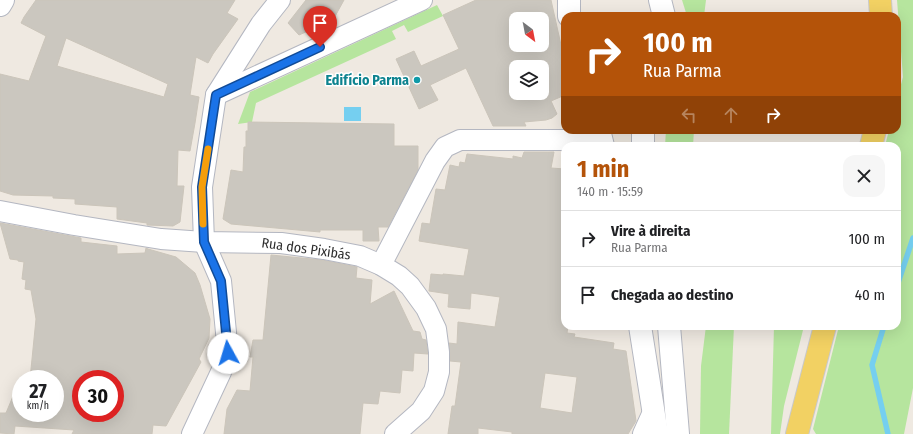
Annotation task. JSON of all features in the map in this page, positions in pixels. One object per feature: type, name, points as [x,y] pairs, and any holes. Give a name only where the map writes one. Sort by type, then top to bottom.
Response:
[{"type":"main road","points":[[880,0],[880,12]]},
{"type":"main road","points":[[797,434],[824,330]]},
{"type":"street","points":[[0,5],[4,0]]},
{"type":"street","points":[[192,434],[221,372],[228,353],[221,281],[204,242],[202,187],[216,95],[261,24],[280,0]]},
{"type":"street","points":[[216,95],[422,0]]},
{"type":"street","points":[[660,0],[663,12]]},
{"type":"street","points":[[381,265],[435,161],[445,146],[460,140],[601,138]]},
{"type":"street","name":"Rua dos Pixibás","points":[[0,211],[153,237],[204,242],[281,243],[324,249],[360,256],[381,265],[399,276],[410,286],[426,308],[436,329],[439,352],[439,372],[434,391],[421,411],[395,434]]},
{"type":"street","points":[[641,330],[657,434]]},
{"type":"street","points":[[669,330],[678,434]]},
{"type":"street","points":[[643,434],[653,412]]},
{"type":"green space","points":[[682,0],[706,0],[704,12],[686,12]]},
{"type":"green space","points":[[897,0],[913,0],[913,388],[904,434],[816,434],[813,429],[838,330],[901,330],[901,142],[886,142],[888,134],[901,134],[901,84],[903,77],[901,51],[901,12],[898,12]]},
{"type":"green space","points":[[437,5],[443,16],[408,32],[404,25],[392,31],[396,39],[256,103],[252,122],[238,124],[250,92]]},
{"type":"green space","points":[[666,134],[694,134],[693,142],[665,142]]},
{"type":"green space","points":[[706,330],[734,330],[729,434],[700,434],[701,366]]},
{"type":"green space","points":[[774,330],[803,330],[784,406],[780,434],[771,434]]},
{"type":"water","points":[[344,107],[361,107],[361,121],[344,121]]},
{"type":"building","points":[[36,0],[235,0],[227,13],[238,19],[208,63],[196,57],[190,95],[199,97],[190,151],[178,150],[177,186],[184,186],[180,222],[173,226],[147,225],[147,223],[117,219],[117,207],[75,204],[75,199],[53,198],[53,196],[13,195],[0,191],[0,74],[29,81],[46,36],[21,23]],"holes":[[[66,38],[168,84],[164,97],[57,66]]]},
{"type":"building","points":[[306,0],[344,0],[333,20],[299,35],[288,23]]},
{"type":"building","points":[[476,0],[551,0],[561,45],[561,97],[551,101],[557,114],[552,118],[524,122],[526,126],[493,126],[466,68],[430,85],[438,100],[419,109],[396,59],[414,51],[421,66],[459,49],[443,15]]},
{"type":"building","points":[[248,122],[394,124],[394,146],[418,146],[418,170],[388,227],[378,227],[379,241],[363,241],[363,230],[320,230],[320,232],[231,224],[223,219],[231,170],[243,172],[244,147],[246,147],[246,131],[248,131]]},
{"type":"building","points":[[524,152],[554,152],[551,168],[561,169],[561,330],[567,330],[567,333],[575,334],[574,337],[614,343],[613,349],[626,351],[636,421],[628,434],[512,434],[512,432],[478,428],[478,434],[448,434],[452,406],[455,406],[461,362],[450,361],[449,343],[457,344],[458,322],[495,327],[500,297],[471,293],[470,309],[448,307],[449,294],[429,291],[431,274],[464,276],[469,249],[419,241],[422,223],[430,224],[436,189],[445,190],[450,165],[459,167],[460,162],[465,163],[467,154],[513,159],[513,156],[522,158]],"holes":[[[545,373],[577,377],[572,413],[540,408]]]},
{"type":"building","points":[[0,223],[81,238],[81,242],[117,246],[117,254],[145,253],[146,248],[176,257],[195,273],[210,319],[209,338],[199,359],[201,362],[166,426],[153,425],[152,434],[72,434],[74,430],[15,426],[14,434],[0,433],[0,413],[6,413],[12,399],[12,422],[64,422],[64,370],[31,370],[36,319],[31,290],[25,289],[26,280],[22,279],[24,262],[10,259]]},
{"type":"building","points":[[271,255],[322,260],[357,267],[356,278],[372,280],[370,304],[394,291],[413,331],[420,332],[422,339],[426,340],[428,354],[414,353],[413,371],[402,370],[400,393],[380,391],[378,404],[363,403],[360,434],[224,434],[227,409],[237,390],[250,391],[253,357],[250,357],[253,340],[263,340]]},
{"type":"waterway","points":[[901,274],[913,238]]},
{"type":"waterway","points":[[883,330],[872,365],[888,434]]},
{"type":"slow traffic","points":[[203,224],[202,187],[208,149]]},
{"type":"place","name":"Edifício Parma","points":[[417,80]]},
{"type":"route","points":[[228,353],[221,281],[204,242],[202,187],[216,95],[320,47]]}]
